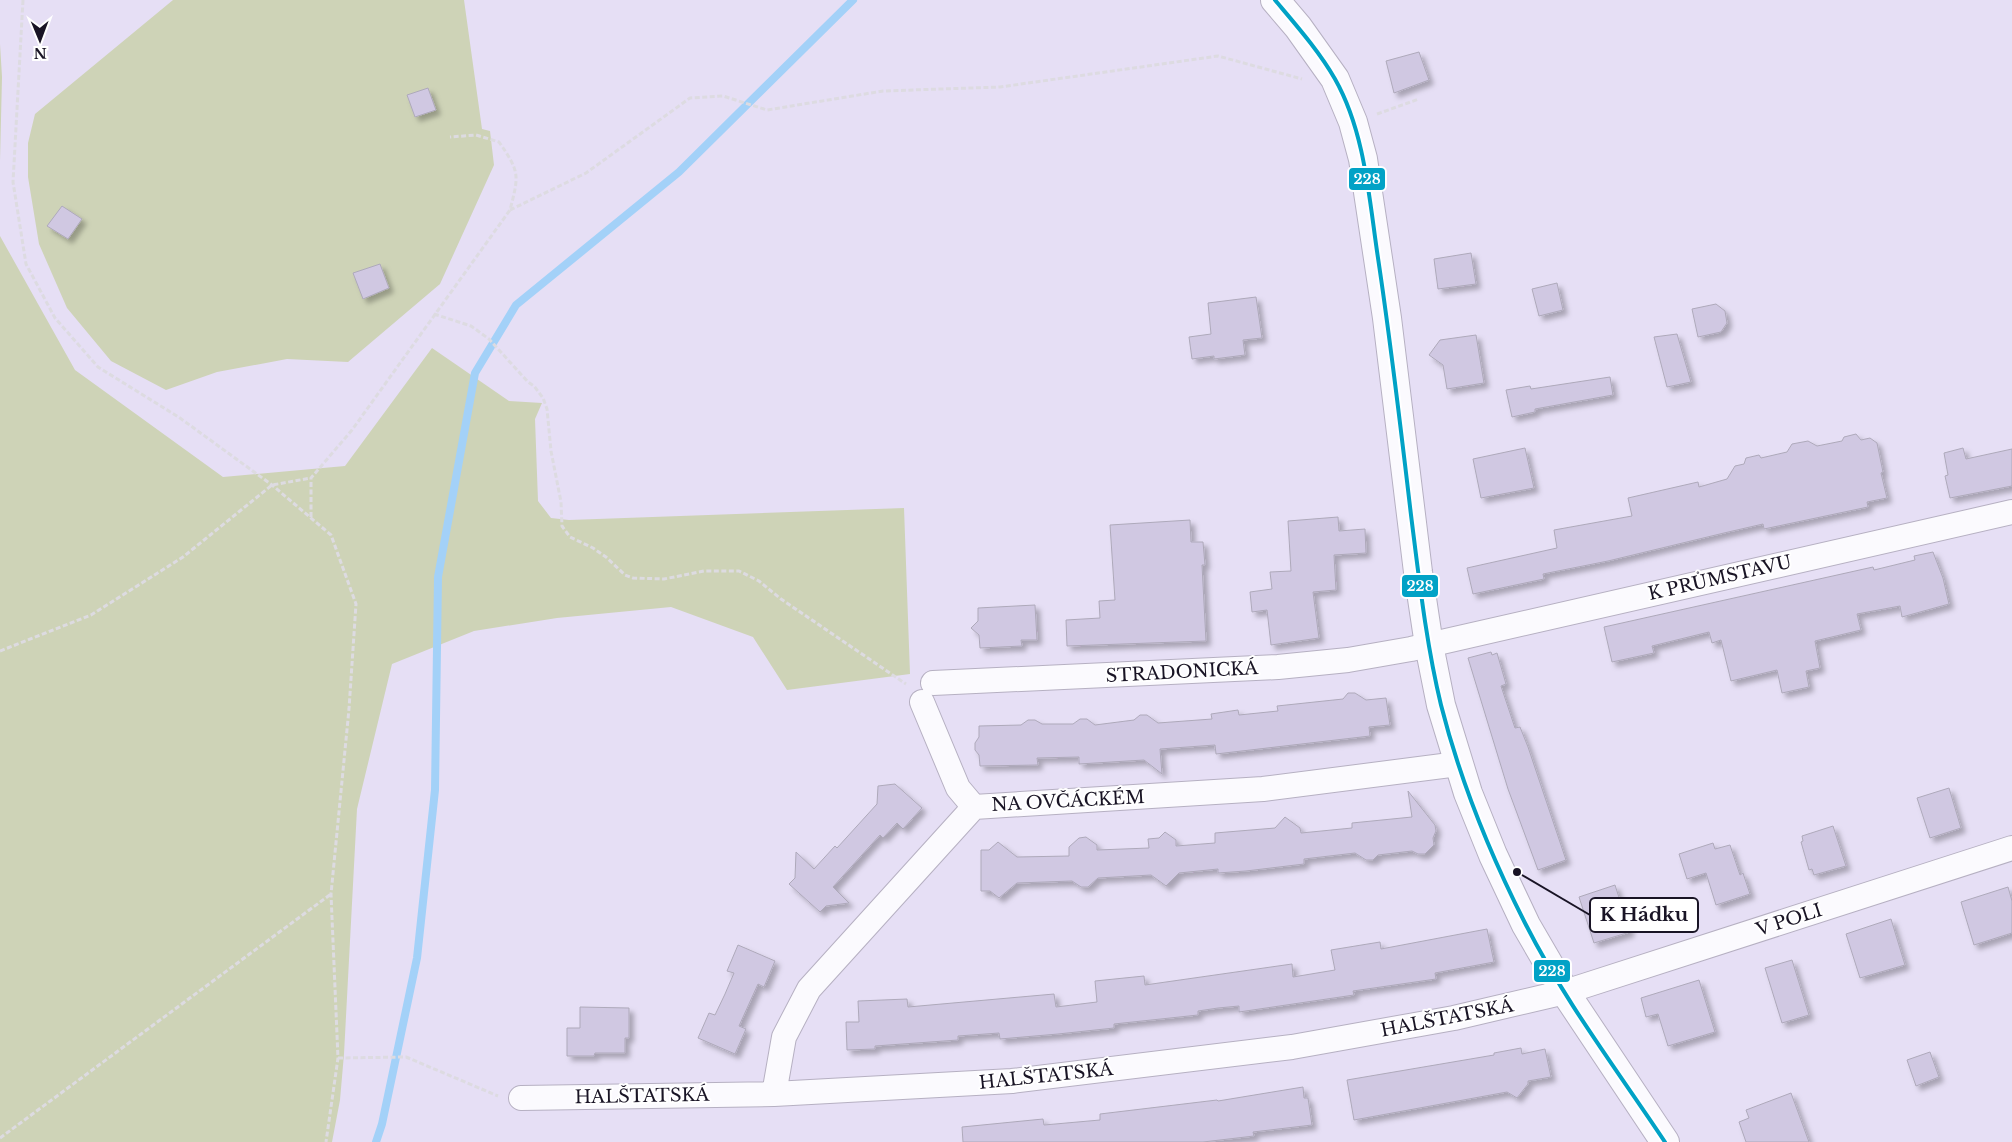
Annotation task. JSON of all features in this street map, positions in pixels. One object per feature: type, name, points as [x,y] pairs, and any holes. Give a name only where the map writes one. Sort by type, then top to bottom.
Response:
[{"type":"street","points":[[1275,0],[1298,27],[1335,79],[1353,122],[1363,160],[1429,645],[1441,705],[1458,764],[1471,802],[1526,925],[1565,992],[1665,1142]]},
{"type":"street","name":"K PRŮMSTAVU","points":[[1429,645],[2012,512]]},
{"type":"street","name":"STRADONICKÁ","points":[[921,690],[1278,667],[1348,660],[1429,645]]},
{"type":"street","points":[[921,690],[958,788],[974,807]]},
{"type":"street","name":"NA OVČÁCKÉM","points":[[774,1094],[784,1037],[809,989],[974,807],[1263,789],[1458,764]]},
{"type":"street","name":"V POLI","points":[[1565,992],[2012,848]]},
{"type":"street","name":"HALŠTATSKÁ","points":[[521,1098],[774,1094],[1012,1081],[1292,1048],[1454,1018],[1565,992]]},
{"type":"path","points":[[23,0],[13,182],[26,264],[55,318],[98,367],[180,418],[272,485],[332,535],[356,604],[349,708],[331,894],[338,1058],[326,1142]]},
{"type":"path","points":[[510,210],[586,173],[690,98],[723,96],[767,110],[883,91],[1000,87],[1218,56],[1297,79],[1335,79]]},
{"type":"path","points":[[1353,122],[1419,99]]},
{"type":"path","points":[[0,651],[91,614],[183,557],[272,485],[311,478],[352,430],[510,210],[516,184],[514,164],[499,142],[476,135],[450,137]]},
{"type":"path","points":[[434,314],[471,326],[489,339],[543,398],[547,409],[551,451],[561,502],[562,526],[570,537],[606,556],[625,575],[633,578],[664,579],[704,571],[739,571],[759,581],[781,599],[921,690]]},
{"type":"path","points":[[311,478],[311,518]]},
{"type":"path","points":[[0,1138],[331,894]]},
{"type":"path","points":[[338,1058],[406,1057],[495,1096],[521,1098]]},
{"type":"green space","points":[[173,0],[464,0],[482,129],[490,131],[494,165],[440,284],[348,362],[287,359],[217,372],[166,390],[111,361],[67,308],[39,244],[28,177],[28,143],[35,114]]},
{"type":"green space","points":[[0,44],[2,77],[0,161]]},
{"type":"green space","points":[[0,236],[75,370],[223,477],[345,466],[432,348],[509,401],[542,403],[535,419],[538,501],[551,518],[569,520],[904,508],[910,674],[787,690],[753,637],[671,607],[557,618],[474,631],[392,664],[357,809],[344,1054],[340,1100],[332,1142],[0,1142]]},
{"type":"building","points":[[1419,52],[1429,80],[1394,93],[1386,61]]},
{"type":"building","points":[[428,88],[436,110],[415,117],[407,95]]},
{"type":"building","points":[[62,206],[82,219],[68,239],[47,226]]},
{"type":"building","points":[[1471,253],[1476,284],[1438,289],[1434,259]]},
{"type":"building","points":[[380,264],[389,288],[363,299],[353,273]]},
{"type":"building","points":[[1557,283],[1563,310],[1539,316],[1532,289]]},
{"type":"building","points":[[1256,297],[1262,338],[1243,340],[1245,355],[1214,359],[1214,356],[1192,359],[1189,337],[1211,334],[1208,303]]},
{"type":"building","points":[[1716,304],[1725,311],[1727,323],[1721,332],[1698,337],[1692,309]]},
{"type":"building","points":[[1677,334],[1691,382],[1667,387],[1654,337]]},
{"type":"building","points":[[1476,335],[1484,383],[1447,389],[1443,365],[1429,355],[1440,340]]},
{"type":"building","points":[[1610,377],[1613,395],[1535,409],[1535,412],[1512,417],[1506,390],[1530,386],[1531,389]]},
{"type":"building","points":[[1856,434],[1861,440],[1870,438],[1877,443],[1883,472],[1881,473],[1887,498],[1867,502],[1868,507],[1764,529],[1763,524],[1608,561],[1543,574],[1544,579],[1473,594],[1467,568],[1557,548],[1554,530],[1632,516],[1628,498],[1698,482],[1699,487],[1727,479],[1735,466],[1744,464],[1746,458],[1759,455],[1761,458],[1787,452],[1792,444],[1808,441],[1817,446],[1842,441],[1844,437]]},
{"type":"building","points":[[1525,448],[1534,488],[1481,498],[1473,459]]},
{"type":"building","points":[[1963,448],[1966,459],[2012,449],[2012,486],[1950,498],[1945,476],[1948,475],[1944,453]]},
{"type":"building","points":[[1338,517],[1339,531],[1365,529],[1366,553],[1334,555],[1336,590],[1313,592],[1319,638],[1271,645],[1267,610],[1252,612],[1250,592],[1272,589],[1270,572],[1291,571],[1288,521]]},
{"type":"building","points":[[1190,520],[1191,542],[1203,542],[1205,565],[1202,565],[1206,641],[1067,646],[1066,620],[1100,618],[1099,601],[1115,600],[1110,525]]},
{"type":"building","points":[[1933,552],[1943,578],[1949,604],[1902,617],[1900,606],[1857,614],[1861,630],[1815,641],[1820,668],[1806,671],[1809,687],[1782,693],[1777,670],[1731,681],[1721,640],[1712,643],[1709,632],[1652,646],[1654,653],[1612,662],[1604,627],[1873,567],[1874,570],[1915,560],[1914,556]]},
{"type":"building","points":[[1035,605],[1037,640],[1021,640],[1022,646],[980,648],[979,635],[971,628],[978,621],[978,608]]},
{"type":"building","points":[[1491,652],[1492,655],[1497,653],[1506,684],[1501,686],[1515,728],[1520,727],[1528,747],[1566,860],[1538,870],[1508,789],[1468,658]]},
{"type":"building","points":[[1348,693],[1355,693],[1366,700],[1386,698],[1390,725],[1369,727],[1370,736],[1216,754],[1215,745],[1160,749],[1162,774],[1144,760],[1079,764],[1079,757],[1037,758],[1038,765],[980,766],[979,755],[975,750],[975,743],[979,737],[979,726],[1021,725],[1028,720],[1035,720],[1042,724],[1073,724],[1080,719],[1087,719],[1095,725],[1134,720],[1140,715],[1147,715],[1158,723],[1212,719],[1211,714],[1238,710],[1239,715],[1278,711],[1277,706],[1343,699]]},
{"type":"building","points":[[895,784],[922,808],[903,829],[897,823],[883,838],[880,835],[833,887],[849,903],[826,906],[820,912],[789,884],[795,878],[796,852],[814,869],[835,846],[837,848],[877,804],[878,786]]},
{"type":"building","points":[[1949,788],[1961,828],[1930,838],[1917,798]]},
{"type":"building","points":[[1408,791],[1435,825],[1434,845],[1425,854],[1418,854],[1412,851],[1378,855],[1373,860],[1366,860],[1355,853],[1304,859],[1304,864],[1246,871],[1218,873],[1218,869],[1179,873],[1166,886],[1151,875],[1098,878],[1088,887],[1081,887],[1072,881],[1017,883],[999,898],[990,891],[981,891],[981,850],[989,850],[998,842],[1017,857],[1069,856],[1069,847],[1079,838],[1086,837],[1097,845],[1097,850],[1149,848],[1148,839],[1159,838],[1165,832],[1176,840],[1176,846],[1215,843],[1215,833],[1275,828],[1285,817],[1300,828],[1301,833],[1352,828],[1352,823],[1412,817]]},
{"type":"building","points":[[1833,826],[1846,866],[1814,875],[1812,869],[1809,870],[1801,842],[1803,841],[1802,836]]},
{"type":"building","points":[[1713,843],[1715,849],[1730,845],[1740,875],[1743,873],[1750,894],[1716,905],[1706,873],[1687,879],[1679,854]]},
{"type":"building","points":[[1615,885],[1630,932],[1594,943],[1579,897]]},
{"type":"building","points":[[2008,887],[2012,901],[2012,933],[1974,945],[1961,902]]},
{"type":"building","points":[[1891,919],[1905,965],[1860,978],[1846,934]]},
{"type":"building","points":[[1487,929],[1494,962],[1435,973],[1436,979],[1353,991],[1354,995],[1239,1012],[1239,1006],[1218,1008],[1198,1011],[1198,1015],[1114,1024],[1114,1028],[1000,1039],[999,1033],[958,1036],[958,1040],[875,1046],[875,1049],[847,1050],[846,1022],[859,1022],[858,1001],[907,999],[908,1007],[1054,994],[1056,1007],[1097,1002],[1095,981],[1144,976],[1145,985],[1292,964],[1293,977],[1335,970],[1331,950],[1380,942],[1381,949]]},
{"type":"building","points":[[738,945],[775,961],[764,987],[758,984],[739,1026],[746,1029],[735,1054],[698,1038],[709,1013],[715,1015],[725,994],[734,973],[727,971]]},
{"type":"building","points":[[1792,960],[1809,1015],[1782,1023],[1765,968]]},
{"type":"building","points":[[1699,980],[1715,1032],[1668,1046],[1658,1014],[1646,1017],[1641,998]]},
{"type":"building","points":[[580,1007],[629,1008],[629,1038],[625,1038],[625,1053],[595,1053],[594,1056],[567,1056],[567,1028],[580,1028]]},
{"type":"building","points":[[1521,1048],[1522,1054],[1545,1049],[1551,1077],[1528,1081],[1528,1084],[1517,1098],[1507,1092],[1354,1120],[1347,1080],[1494,1055],[1494,1053]]},
{"type":"building","points":[[1930,1052],[1939,1077],[1916,1086],[1907,1060]]},
{"type":"building","points":[[1303,1087],[1304,1098],[1308,1098],[1312,1125],[1253,1132],[1254,1136],[1203,1142],[963,1142],[962,1127],[1043,1119],[1044,1125],[1100,1120],[1100,1114],[1218,1101]]},
{"type":"building","points":[[1791,1093],[1809,1142],[1746,1142],[1739,1122],[1749,1118],[1746,1110]]},
{"type":"waterway","points":[[376,1142],[382,1124],[417,958],[435,790],[438,577],[475,373],[516,305],[679,172],[853,0]]},
{"type":"transit line","name":"228","points":[[1275,0],[1315,48],[1335,79],[1345,99],[1359,143],[1368,189],[1387,322],[1427,634],[1441,705],[1457,761],[1488,843],[1512,897],[1540,952],[1574,1007],[1665,1142]]},
{"type":"place","name":"K Hádku","points":[[1517,872]]}]
